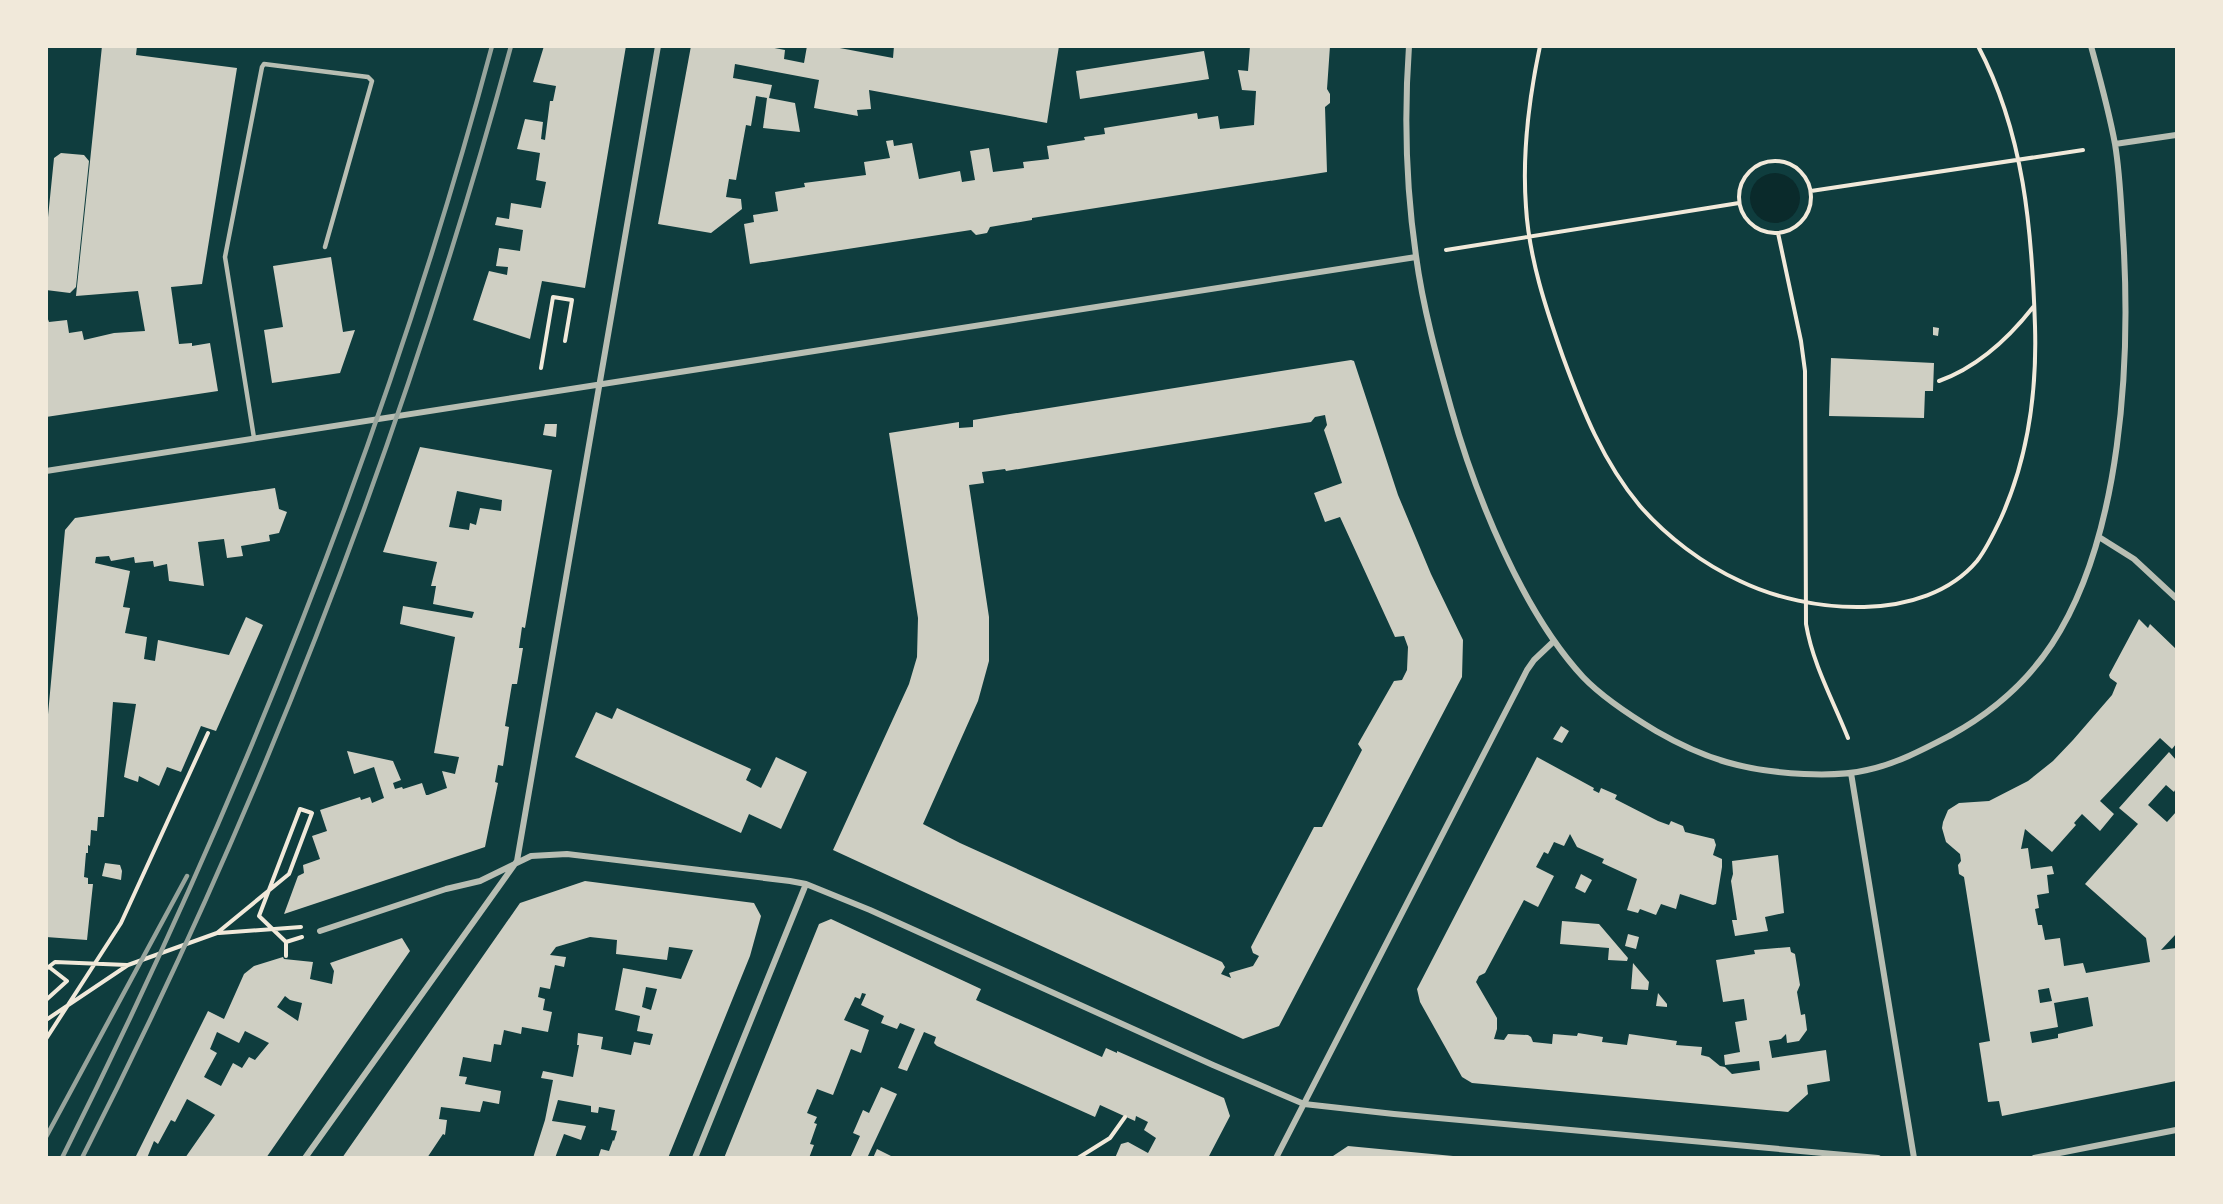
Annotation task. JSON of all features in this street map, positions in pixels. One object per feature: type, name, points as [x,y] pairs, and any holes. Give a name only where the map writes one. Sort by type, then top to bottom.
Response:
[{"type":"street","points":[[305,1158],[518,861],[658,46]]},
{"type":"street","points":[[1409,46],[1407,161],[1416,257],[1439,366],[1460,439],[1490,520],[1530,603],[1554,641],[1585,679],[1629,715],[1684,747],[1733,765],[1771,772],[1831,775],[1870,770],[1932,745],[1984,715],[2013,690],[2040,660],[2064,624],[2083,585],[2099,537],[2106,506],[2121,404],[2125,328],[2125,263],[2115,144],[2091,46]]},
{"type":"street","points":[[2115,144],[2176,135]]},
{"type":"street","points":[[46,471],[1416,257]]},
{"type":"street","points":[[2099,537],[2134,560],[2176,598]]},
{"type":"street","points":[[1276,1158],[1527,670],[1554,641]]},
{"type":"street","points":[[1851,773],[1914,1158]]},
{"type":"street","points":[[320,931],[447,889],[480,881],[531,856],[567,854],[790,881],[806,884],[870,910],[1304,1104],[1878,1158]]},
{"type":"street","points":[[695,1158],[806,884]]},
{"type":"street","points":[[2034,1158],[2176,1130]]},
{"type":"lane","points":[[254,438],[225,257],[264,64],[368,77],[372,81],[325,247]]},
{"type":"path","points":[[1540,46],[1528,123],[1525,204],[1529,237],[1552,326],[1599,445],[1617,476],[1641,506],[1667,532],[1704,562],[1742,582],[1805,602],[1837,607],[1887,606],[1942,589],[1976,561],[1991,538],[2019,469],[2028,430],[2036,359],[2027,213],[2019,160],[2007,112],[1978,46]]},
{"type":"path","points":[[1811,191],[2083,150]]},
{"type":"path","points":[[1769,162],[1788,163],[1799,170],[1807,179],[1811,191],[1811,203],[1807,215],[1790,231],[1767,233],[1757,229],[1748,222],[1739,203],[1744,178],[1752,169],[1769,162]]},
{"type":"path","points":[[1446,250],[1739,203]]},
{"type":"path","points":[[1778,233],[1801,341],[1804,371],[1805,602],[1810,647],[1821,679],[1836,706],[1848,738]]},
{"type":"path","points":[[541,368],[553,297],[572,300],[565,341]]},
{"type":"path","points":[[1940,381],[1976,363],[2022,322],[2034,306]]},
{"type":"path","points":[[46,1039],[121,923],[208,733]]},
{"type":"path","points":[[217,933],[289,874],[312,813],[300,808],[259,916],[286,942],[286,956]]},
{"type":"path","points":[[46,1020],[128,965],[217,933],[303,927]]},
{"type":"path","points":[[286,942],[320,931]]},
{"type":"path","points":[[46,1000],[68,981],[48,968],[55,962],[128,965]]},
{"type":"path","points":[[1078,1158],[1110,1138],[1125,1116]]},
{"type":"water","points":[[1770,173],[1780,173],[1793,180],[1800,193],[1800,203],[1793,216],[1780,223],[1770,223],[1761,219],[1754,212],[1750,203],[1750,193],[1754,184],[1761,177]]},
{"type":"building","points":[[102,46],[137,46],[136,55],[237,68],[202,284],[171,287],[179,344],[192,343],[192,346],[210,343],[218,391],[46,417],[46,314],[49,322],[67,320],[69,333],[82,331],[84,340],[114,333],[145,331],[138,291],[76,296]]},
{"type":"building","points":[[544,46],[626,46],[585,288],[542,281],[530,339],[473,320],[489,271],[507,275],[508,267],[496,266],[499,248],[520,251],[523,230],[495,225],[497,217],[509,219],[511,203],[541,208],[546,182],[536,180],[540,153],[517,149],[525,119],[543,122],[541,139],[545,140],[550,101],[553,101],[556,86],[533,82]]},
{"type":"building","points":[[691,46],[764,46],[785,50],[784,59],[804,63],[807,46],[829,46],[893,58],[894,46],[1059,46],[1047,123],[869,90],[871,109],[857,110],[858,116],[814,108],[819,80],[735,64],[733,78],[772,85],[769,98],[795,103],[800,132],[763,128],[767,98],[756,96],[751,126],[746,125],[736,180],[729,179],[726,197],[741,199],[742,209],[711,233],[658,224]]},
{"type":"building","points":[[1250,46],[1330,46],[1327,89],[1330,94],[1330,103],[1325,107],[1327,172],[1032,218],[1032,220],[990,227],[987,233],[976,235],[971,230],[750,264],[744,224],[754,222],[753,215],[778,211],[775,192],[805,187],[804,183],[866,175],[864,162],[890,158],[886,141],[893,140],[894,146],[912,143],[919,179],[960,171],[962,182],[975,180],[970,151],[989,148],[993,172],[1024,168],[1023,162],[1049,159],[1047,146],[1085,140],[1084,137],[1105,134],[1104,128],[1197,113],[1198,119],[1218,116],[1220,129],[1254,125],[1256,91],[1242,90],[1238,70],[1248,71]]},
{"type":"building","points":[[1204,51],[1209,79],[1080,99],[1076,71]]},
{"type":"building","points":[[61,153],[84,155],[89,161],[76,287],[70,293],[46,290],[46,237],[54,158]]},
{"type":"building","points":[[331,257],[343,332],[355,330],[340,373],[272,383],[264,330],[283,327],[273,266]]},
{"type":"building","points":[[1933,327],[1939,328],[1938,336],[1933,335]]},
{"type":"building","points":[[1831,358],[1934,363],[1933,391],[1925,391],[1924,418],[1829,416]]},
{"type":"building","points":[[1354,361],[1398,495],[1431,574],[1463,640],[1462,677],[1279,1026],[1243,1039],[833,850],[909,684],[917,657],[918,618],[889,433],[959,422],[959,428],[973,427],[973,420]],"holes":[[[1325,415],[1327,425],[1324,430],[1342,483],[1314,493],[1325,522],[1340,517],[1395,637],[1404,636],[1408,647],[1407,670],[1402,680],[1394,681],[1358,744],[1362,750],[1322,827],[1314,827],[1251,947],[1253,953],[1259,956],[1253,966],[1229,973],[1231,978],[1221,974],[1225,967],[1222,962],[923,824],[978,701],[989,661],[989,617],[969,485],[984,483],[982,472],[1005,469],[1006,471],[1311,422],[1315,417]]]},
{"type":"building","points":[[545,424],[557,424],[556,437],[543,435]]},
{"type":"building","points":[[420,447],[552,470],[525,628],[522,627],[519,648],[523,648],[517,684],[512,684],[505,726],[509,727],[503,766],[498,765],[495,782],[498,783],[485,847],[284,914],[298,876],[304,873],[303,865],[320,859],[312,836],[327,831],[320,810],[360,797],[361,800],[370,797],[372,803],[384,798],[374,767],[354,774],[347,751],[393,761],[401,780],[393,783],[395,789],[422,783],[428,795],[447,788],[442,771],[455,774],[459,757],[434,753],[455,637],[400,624],[403,606],[472,618],[474,612],[433,604],[436,586],[431,586],[437,562],[383,552]],"holes":[[[457,491],[502,500],[501,511],[480,508],[476,525],[470,523],[469,530],[449,527]]]},
{"type":"building","points":[[275,488],[279,509],[287,512],[279,533],[269,535],[270,541],[241,546],[243,556],[227,558],[224,539],[198,542],[204,586],[169,581],[167,564],[154,567],[153,561],[135,563],[134,557],[111,561],[109,556],[96,557],[95,563],[130,571],[123,607],[130,608],[125,633],[147,637],[144,659],[155,661],[158,640],[229,655],[246,617],[263,625],[216,731],[201,726],[181,772],[167,767],[159,786],[139,776],[138,782],[124,777],[136,704],[113,702],[104,817],[98,817],[97,831],[91,830],[90,846],[88,845],[88,853],[86,853],[84,877],[88,878],[88,884],[93,884],[87,940],[46,937],[46,736],[65,530],[75,518]]},
{"type":"building","points":[[2139,619],[2148,628],[2150,624],[2176,649],[2176,744],[2172,749],[2160,738],[2100,801],[2114,814],[2100,831],[2082,814],[2074,823],[2076,825],[2052,852],[2025,829],[2021,849],[2028,848],[2031,869],[2052,866],[2054,874],[2047,875],[2049,893],[2037,895],[2039,908],[2035,909],[2038,925],[2042,925],[2045,940],[2060,938],[2064,966],[2083,963],[2086,973],[2150,962],[2146,938],[2085,884],[2138,824],[2119,808],[2169,752],[2176,760],[2174,792],[2166,785],[2148,805],[2167,822],[2176,812],[2176,934],[2161,950],[2176,948],[2176,1081],[2002,1116],[1999,1101],[1988,1102],[1979,1043],[1990,1041],[1964,877],[1959,874],[1960,854],[1946,842],[1942,828],[1943,822],[1948,810],[1959,803],[1989,801],[2028,781],[2053,761],[2112,695],[2117,683],[2109,675]],"holes":[[[2049,988],[2052,1001],[2040,1003],[2038,990]],[[2088,997],[2093,1026],[2058,1034],[2058,1038],[2032,1043],[2030,1032],[2058,1027],[2054,1003]]]},
{"type":"building","points":[[617,708],[751,769],[746,780],[761,788],[776,757],[807,772],[781,829],[749,814],[741,833],[575,757],[596,712],[612,719]]},
{"type":"building","points":[[1561,726],[1569,731],[1562,743],[1553,739]]},
{"type":"building","points":[[1537,757],[1594,788],[1593,790],[1599,793],[1601,788],[1617,795],[1615,799],[1658,821],[1669,825],[1671,821],[1683,826],[1685,832],[1714,839],[1716,845],[1713,855],[1722,859],[1722,867],[1716,904],[1680,894],[1676,909],[1661,904],[1656,915],[1640,909],[1638,913],[1627,910],[1637,879],[1602,863],[1604,859],[1577,847],[1570,834],[1564,846],[1554,842],[1548,854],[1544,852],[1536,867],[1554,876],[1538,907],[1524,900],[1485,973],[1479,976],[1476,982],[1497,1018],[1494,1039],[1504,1040],[1508,1034],[1528,1035],[1533,1042],[1552,1044],[1553,1034],[1577,1036],[1578,1033],[1603,1037],[1602,1042],[1627,1045],[1629,1034],[1677,1041],[1676,1045],[1702,1047],[1701,1055],[1709,1057],[1732,1074],[1760,1070],[1759,1061],[1725,1065],[1724,1055],[1740,1052],[1735,1022],[1747,1020],[1744,999],[1723,1002],[1716,960],[1755,954],[1754,950],[1790,947],[1791,952],[1795,954],[1800,985],[1797,992],[1801,1015],[1805,1014],[1807,1030],[1799,1041],[1787,1043],[1786,1034],[1781,1039],[1769,1041],[1772,1058],[1826,1050],[1830,1081],[1807,1085],[1808,1094],[1788,1112],[1472,1083],[1462,1077],[1420,1002],[1417,989]]},
{"type":"building","points":[[1778,855],[1784,913],[1765,917],[1768,931],[1735,936],[1732,920],[1737,920],[1731,881],[1732,861]]},
{"type":"building","points":[[105,863],[120,865],[121,880],[102,876]]},
{"type":"building","points":[[1581,874],[1592,880],[1585,893],[1575,888]]},
{"type":"building","points":[[585,881],[754,903],[761,916],[750,956],[668,1158],[598,1158],[601,1149],[609,1151],[614,1141],[617,1131],[611,1130],[615,1110],[599,1107],[598,1113],[591,1112],[591,1106],[558,1100],[552,1121],[586,1126],[581,1140],[564,1134],[555,1158],[533,1158],[545,1120],[553,1080],[541,1078],[543,1071],[573,1077],[579,1045],[577,1045],[578,1033],[603,1037],[601,1049],[631,1055],[634,1042],[650,1045],[653,1034],[637,1031],[640,1016],[615,1010],[623,968],[681,979],[693,950],[669,947],[667,960],[616,954],[617,940],[590,937],[556,947],[550,955],[566,957],[564,967],[555,965],[550,989],[540,987],[538,997],[545,999],[543,1010],[552,1012],[548,1032],[522,1027],[521,1034],[504,1030],[501,1045],[494,1044],[491,1062],[463,1057],[459,1076],[467,1077],[465,1084],[501,1091],[499,1104],[483,1101],[480,1112],[441,1107],[439,1119],[447,1120],[445,1135],[443,1134],[427,1158],[342,1158],[520,903]],"holes":[[[646,987],[657,989],[651,1010],[642,1007]]]},
{"type":"building","points":[[831,919],[981,989],[976,1000],[1102,1057],[1106,1048],[1117,1053],[1117,1051],[1224,1098],[1230,1116],[1208,1158],[1115,1158],[1121,1144],[1128,1142],[1148,1153],[1156,1138],[1144,1130],[1148,1122],[1136,1116],[1135,1121],[1100,1105],[1095,1117],[937,1046],[934,1043],[936,1037],[924,1032],[907,1071],[898,1068],[915,1029],[900,1023],[897,1029],[881,1023],[884,1016],[861,1005],[866,994],[862,993],[860,999],[855,997],[844,1020],[869,1030],[861,1053],[851,1049],[833,1095],[817,1089],[807,1113],[817,1117],[810,1144],[814,1145],[809,1158],[724,1158],[819,924]]},
{"type":"building","points":[[1562,921],[1599,924],[1628,958],[1627,961],[1608,960],[1609,948],[1560,944]]},
{"type":"building","points":[[1628,934],[1639,937],[1636,949],[1625,946]]},
{"type":"building","points":[[402,938],[410,951],[266,1158],[185,1158],[215,1115],[187,1099],[175,1122],[171,1120],[158,1144],[154,1141],[147,1158],[135,1158],[208,1011],[224,1019],[244,974],[254,966],[283,957],[284,959],[313,962],[310,979],[332,984],[334,971],[330,963]],"holes":[[[285,996],[302,1003],[298,1021],[277,1007]],[[245,1031],[269,1043],[255,1060],[249,1057],[242,1068],[233,1063],[221,1086],[204,1077],[217,1053],[210,1049],[217,1032],[239,1043]]]},
{"type":"building","points":[[1633,963],[1649,982],[1648,990],[1631,989]]},
{"type":"building","points":[[1658,993],[1667,1004],[1667,1007],[1656,1006]]},
{"type":"building","points":[[881,1087],[897,1094],[867,1158],[850,1158],[860,1136],[853,1133],[863,1110],[869,1113]]},
{"type":"building","points":[[1348,1146],[1453,1156],[1453,1158],[1330,1158]]},
{"type":"building","points":[[877,1149],[895,1158],[873,1158]]},
{"type":"railway","points":[[62,1158],[190,888],[305,613],[358,473],[406,332],[451,190],[492,46]]},
{"type":"railway","points":[[82,1158],[211,889],[270,752],[325,613],[377,473],[425,332],[470,190],[511,46]]},
{"type":"railway","points":[[46,1137],[187,876]]}]
